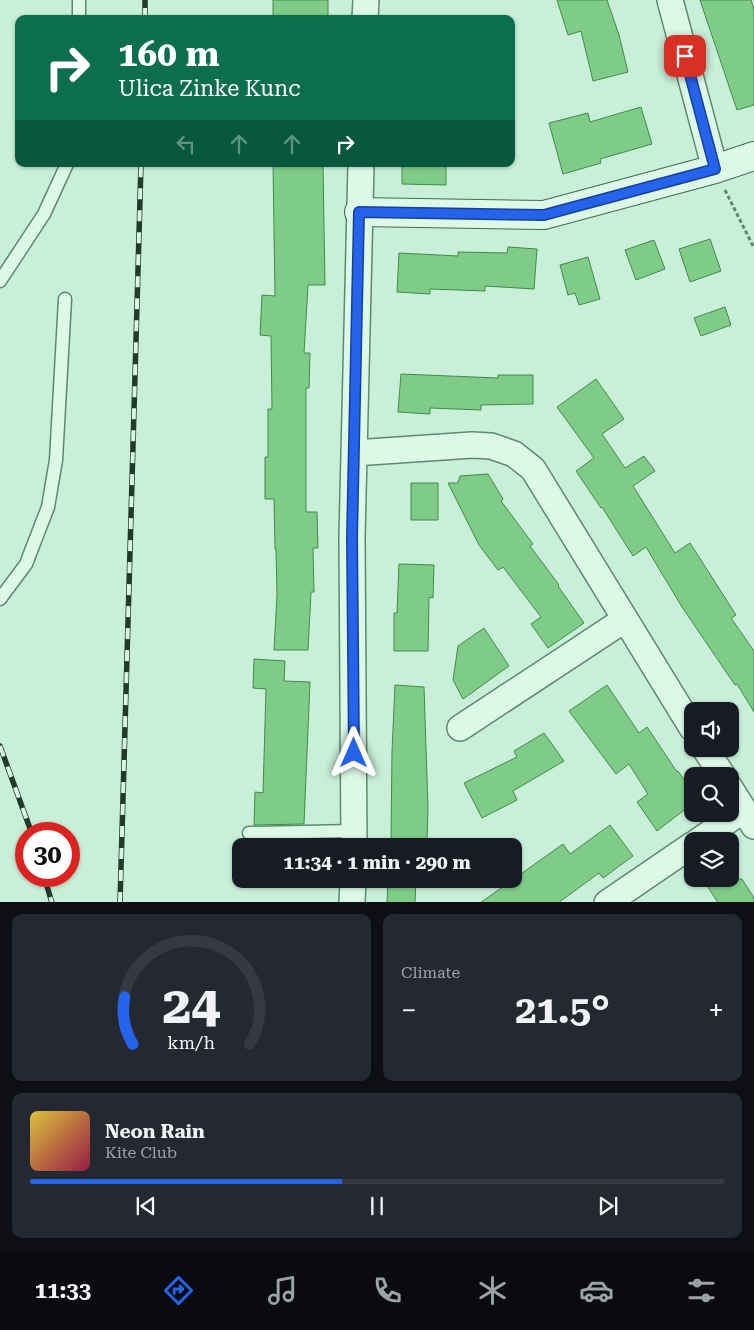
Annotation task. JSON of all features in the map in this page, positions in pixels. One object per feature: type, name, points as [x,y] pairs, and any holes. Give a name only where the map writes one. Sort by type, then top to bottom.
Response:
[{"type":"street","points":[[365,15],[366,0]]},
{"type":"street","points":[[670,0],[715,169]]},
{"type":"street","points":[[359,212],[544,215],[715,169],[754,156]]},
{"type":"street","points":[[354,838],[352,537],[361,167]]},
{"type":"street","points":[[354,453],[472,445],[491,446],[514,454],[533,469],[684,715]]},
{"type":"street","points":[[460,728],[624,620]]},
{"type":"street","points":[[718,832],[749,818],[739,802]]},
{"type":"street","points":[[607,902],[684,850]]},
{"type":"street","points":[[352,902],[353,888]]},
{"type":"lane","points":[[79,0],[79,15]]},
{"type":"lane","points":[[0,281],[44,214],[66,167]]},
{"type":"lane","points":[[0,598],[26,564],[48,507],[56,460],[65,299]]},
{"type":"lane","points":[[249,833],[336,838]]},
{"type":"path","points":[[715,169],[754,248]]},
{"type":"building","points":[[273,0],[328,0],[328,15],[273,15]]},
{"type":"building","points":[[557,0],[607,0],[619,35],[628,72],[593,81],[581,31],[568,35]]},
{"type":"building","points":[[700,0],[751,0],[754,9],[754,105],[737,110]]},
{"type":"building","points":[[641,107],[652,144],[600,159],[601,163],[563,174],[549,123],[588,113],[590,122]]},
{"type":"building","points":[[273,167],[323,167],[325,285],[308,285],[304,353],[310,353],[309,388],[306,388],[306,512],[317,512],[318,548],[313,548],[314,592],[311,592],[308,650],[274,650],[277,595],[274,499],[265,499],[265,457],[268,457],[268,409],[272,409],[271,336],[260,335],[262,295],[275,296]]},
{"type":"building","points":[[402,167],[446,167],[446,185],[402,184]]},
{"type":"building","points":[[710,239],[721,271],[690,282],[679,249]]},
{"type":"building","points":[[654,240],[665,269],[636,280],[625,250]]},
{"type":"building","points":[[508,247],[537,249],[534,289],[485,286],[485,291],[430,289],[430,294],[397,292],[399,253],[458,256],[458,252],[507,253]]},
{"type":"building","points":[[588,257],[600,299],[579,305],[575,293],[568,295],[560,265]]},
{"type":"building","points":[[725,307],[731,325],[701,336],[694,318]]},
{"type":"building","points":[[401,374],[498,378],[498,375],[533,375],[533,404],[481,405],[481,410],[430,408],[430,414],[398,412]]},
{"type":"building","points":[[596,379],[624,419],[602,434],[625,468],[644,456],[655,471],[633,486],[675,553],[690,543],[736,615],[731,618],[754,651],[754,712],[737,684],[735,685],[682,607],[646,547],[633,556],[602,507],[576,471],[594,458],[557,407]]},
{"type":"building","points":[[488,474],[503,499],[501,501],[533,544],[530,546],[584,623],[548,648],[531,624],[541,617],[503,567],[498,570],[479,545],[448,483],[458,483],[460,476]]},
{"type":"building","points":[[411,483],[438,483],[438,520],[411,520]]},
{"type":"building","points":[[399,564],[434,565],[433,598],[429,597],[428,651],[394,651],[394,613],[397,613]]},
{"type":"building","points":[[484,628],[509,666],[463,699],[453,680],[458,646]]},
{"type":"building","points":[[254,659],[285,661],[284,681],[310,682],[304,824],[254,825],[255,792],[263,793],[266,689],[253,688]]},
{"type":"building","points":[[395,685],[424,687],[428,808],[427,838],[391,838]]},
{"type":"building","points":[[607,685],[639,733],[647,727],[684,780],[684,810],[657,831],[637,802],[648,794],[629,764],[616,774],[569,711]]},
{"type":"building","points":[[544,733],[564,761],[513,791],[517,800],[482,818],[464,783],[517,757],[514,751]]},
{"type":"building","points":[[610,825],[633,856],[603,878],[599,873],[559,902],[481,902],[501,888],[522,888],[522,873],[563,844],[570,854]]},
{"type":"building","points":[[739,879],[742,879],[754,898],[754,902],[717,902],[708,887],[739,887]]},
{"type":"building","points":[[388,888],[416,888],[415,902],[387,902]]},
{"type":"railway","points":[[145,0],[145,15]]},
{"type":"railway","points":[[120,902],[141,167]]},
{"type":"railway","points":[[0,746],[28,822]]},
{"type":"railway","points":[[47,887],[52,902]]},
{"type":"route","points":[[354,753],[352,537],[359,212],[544,215],[715,169],[685,56]]}]
